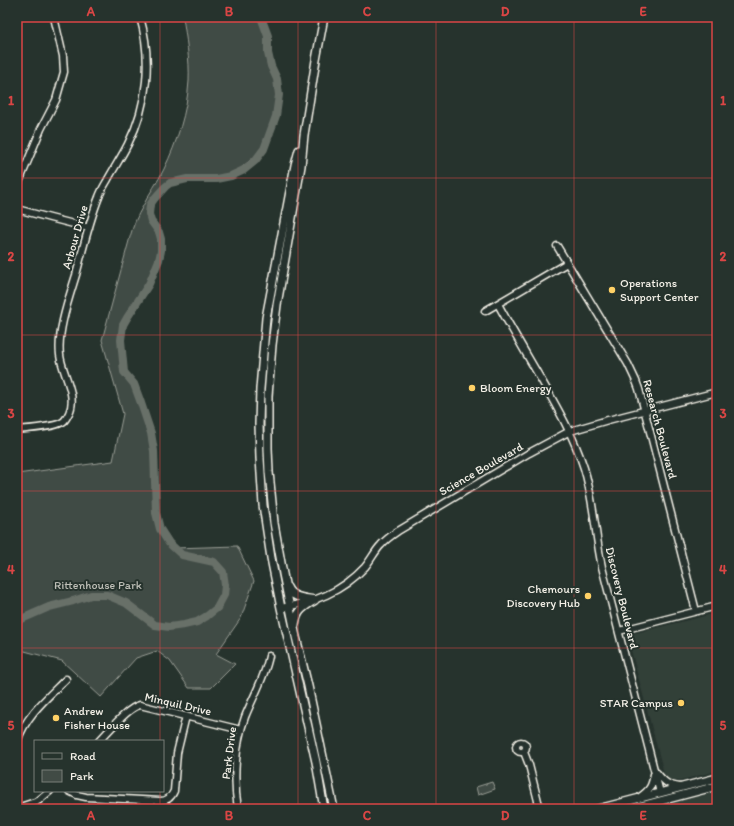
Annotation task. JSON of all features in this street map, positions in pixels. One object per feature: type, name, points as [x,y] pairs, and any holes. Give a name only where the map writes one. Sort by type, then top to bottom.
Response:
[{"type":"main road","points":[[324,17],[274,326],[268,388],[268,448],[270,490],[282,574],[334,809]]},
{"type":"main road","points":[[304,135],[295,165],[268,311],[260,388],[259,442],[262,498],[269,545],[281,608],[316,762],[324,809]]},
{"type":"main road","points":[[282,574],[288,590],[293,595],[315,600]]},
{"type":"main road","points":[[296,638],[295,625],[299,612],[315,600]]},
{"type":"main road","points":[[598,809],[717,778]]},
{"type":"main road","points":[[630,809],[717,786]]},
{"type":"street","points":[[17,187],[41,129],[56,100],[64,72],[63,56],[54,17]]},
{"type":"street","name":"Arbour Drive","points":[[17,430],[33,429],[64,422],[72,405],[71,395],[60,356],[59,340],[99,195],[129,143],[143,104],[146,90],[146,64],[142,23],[140,17]]},
{"type":"street","points":[[17,209],[89,228]]},
{"type":"street","name":"Research Boulevard","points":[[557,246],[631,371],[639,389],[696,611]]},
{"type":"street","points":[[485,311],[567,263]]},
{"type":"street","name":"Discovery Boulevard","points":[[498,304],[565,420],[582,462],[587,480],[600,555],[660,793]]},
{"type":"street","name":"Science Boulevard","points":[[281,608],[315,600],[333,592],[349,582],[366,566],[381,545],[398,531],[529,453],[570,431],[717,392]]},
{"type":"street","points":[[619,631],[717,606]]},
{"type":"street","name":"Park Drive","points":[[238,809],[236,772],[241,730],[265,670],[269,656]]},
{"type":"street","points":[[17,742],[23,727],[30,716],[66,679]]},
{"type":"street","name":"Minquil Drive","points":[[100,740],[136,705],[147,706],[241,730]]},
{"type":"street","points":[[71,792],[86,797],[160,801],[168,799],[174,792],[177,753],[186,716]]},
{"type":"street","points":[[524,752],[540,809]]},
{"type":"street","name":"Discovery Boulevard","points":[[654,770],[665,783],[672,786],[681,787]]},
{"type":"street","name":"Discovery Boulevard","points":[[637,799],[646,793],[651,787],[654,770]]},
{"type":"street","points":[[17,808],[38,801],[49,792]]},
{"type":"shaded area","name":"STAR Campus","points":[[717,613],[717,771],[672,781],[667,779],[664,773],[627,635]]},
{"type":"shaded area","points":[[717,791],[717,809],[648,809],[667,804]]},
{"type":"green space","name":"Rittenhouse Park","points":[[183,17],[261,17],[268,36],[268,53],[279,95],[264,149],[231,176],[216,179],[187,179],[170,183],[150,205],[149,214],[151,221],[159,232],[161,239],[161,251],[149,284],[123,325],[121,346],[124,372],[134,384],[151,433],[154,451],[156,513],[160,529],[174,548],[237,546],[254,581],[241,618],[216,654],[235,664],[211,688],[189,688],[170,661],[157,651],[136,658],[101,697],[62,661],[17,649],[17,474],[113,461],[123,414],[102,340],[134,225],[169,159],[184,115],[188,93],[189,65]]},
{"type":"green space","points":[[492,782],[495,789],[478,795],[476,787]]},
{"type":"waterway","points":[[17,621],[49,607],[91,595],[107,595],[126,603],[155,625],[169,627],[197,622],[217,608],[224,595],[225,585],[223,572],[214,562],[182,555],[169,543],[160,529],[156,513],[154,451],[151,433],[134,384],[124,372],[121,340],[123,325],[149,284],[159,260],[161,239],[159,232],[151,221],[149,214],[150,205],[154,199],[170,183],[187,179],[216,179],[231,176],[244,170],[255,161],[264,149],[276,116],[279,95],[277,79],[271,66],[268,53],[268,36],[261,17]]},
{"type":"place","name":"Operations Support Center","points":[[612,290]]},
{"type":"place","name":"Bloom Energy","points":[[472,388]]},
{"type":"place","name":"Chemours Discovery Hub","points":[[588,596]]},
{"type":"place","name":"STAR Campus","points":[[681,703]]},
{"type":"place","name":"Andrew Fisher House","points":[[56,718]]}]
